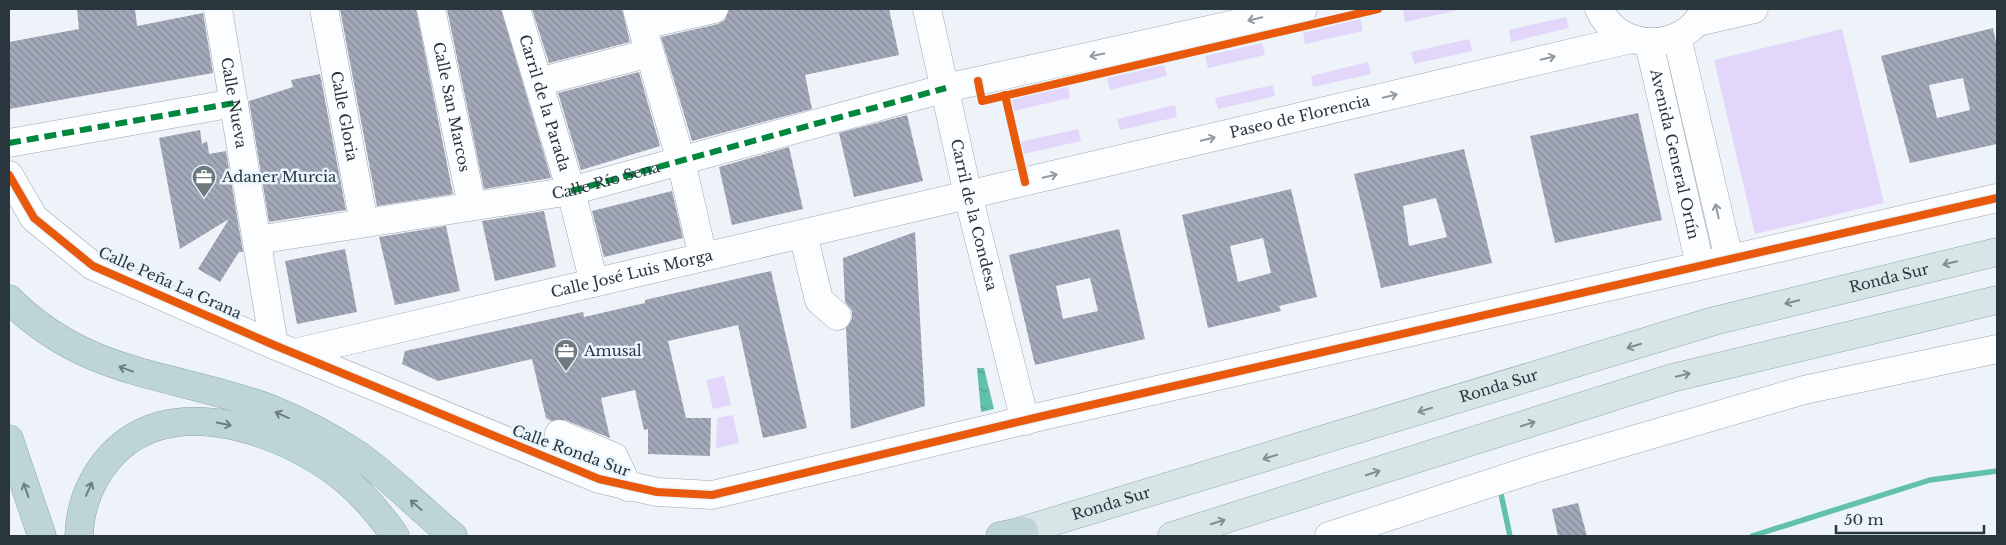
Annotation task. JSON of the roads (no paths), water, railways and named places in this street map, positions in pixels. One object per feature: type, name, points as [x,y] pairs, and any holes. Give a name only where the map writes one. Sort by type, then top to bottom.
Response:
[{"type":"highway","points":[[9,299],[34,322],[60,340],[94,356],[128,370],[270,409],[323,434],[359,456],[453,536]]},
{"type":"highway","points":[[78,536],[84,501],[92,483],[115,451],[133,437],[152,428],[192,421],[239,427],[283,442],[306,454],[348,483],[379,514],[395,536]]},
{"type":"highway","points":[[9,439],[42,536]]},
{"type":"main road","name":"Ronda Sur","points":[[1010,534],[1714,322],[1997,252]]},
{"type":"main road","points":[[1172,536],[1672,378],[1997,300]]},
{"type":"street","name":"Calle Nueva","points":[[218,9],[257,240],[285,349]]},
{"type":"street","name":"Calle Gloria","points":[[324,9],[364,223]]},
{"type":"street","name":"Calle San Marcos","points":[[431,9],[472,206]]},
{"type":"street","name":"Carril de la Parada","points":[[516,9],[571,191],[594,283]]},
{"type":"street","points":[[703,257],[681,161],[640,17],[714,9]]},
{"type":"street","name":"Carril de la Condesa","points":[[927,9],[946,88],[968,195],[1025,421]]},
{"type":"street","points":[[946,88],[1303,9]]},
{"type":"street","points":[[1599,9],[1609,25],[1640,41]]},
{"type":"street","points":[[1693,23],[1754,9]]},
{"type":"street","name":"Paseo de Florencia","points":[[968,195],[1640,41],[1693,23]]},
{"type":"street","name":"Avenida General Ortín","points":[[1693,23],[1729,259]]},
{"type":"street","name":"Avenida General Ortín","points":[[1640,41],[1700,265]]},
{"type":"street","points":[[538,82],[650,53]]},
{"type":"street","name":"Calle Río Sena","points":[[257,240],[571,191],[946,88]]},
{"type":"street","points":[[9,143],[234,103]]},
{"type":"street","name":"Calle Peña La Grana","points":[[9,175],[34,218],[93,266],[285,349]]},
{"type":"street","name":"Calle José Luis Morga","points":[[285,349],[594,283],[968,195]]},
{"type":"street","name":"Calle Ronda Sur","points":[[285,349],[515,446],[599,479],[628,487],[658,492],[712,495],[1025,421],[1997,198]]},
{"type":"street","points":[[804,234],[819,300],[837,316]]},
{"type":"street","points":[[1328,536],[1537,468],[1804,390],[1997,349]]},
{"type":"street","points":[[559,434],[614,457],[628,487]]},
{"type":"water","points":[[977,368],[984,368],[994,409],[981,412]]},
{"type":"waterway","points":[[1752,536],[1930,480],[1997,471]]},
{"type":"waterway","points":[[1501,494],[1510,536]]},
{"type":"place","name":"Adaner Murcia","points":[[204,198]]},
{"type":"place","name":"Amusal","points":[[566,372]]}]
